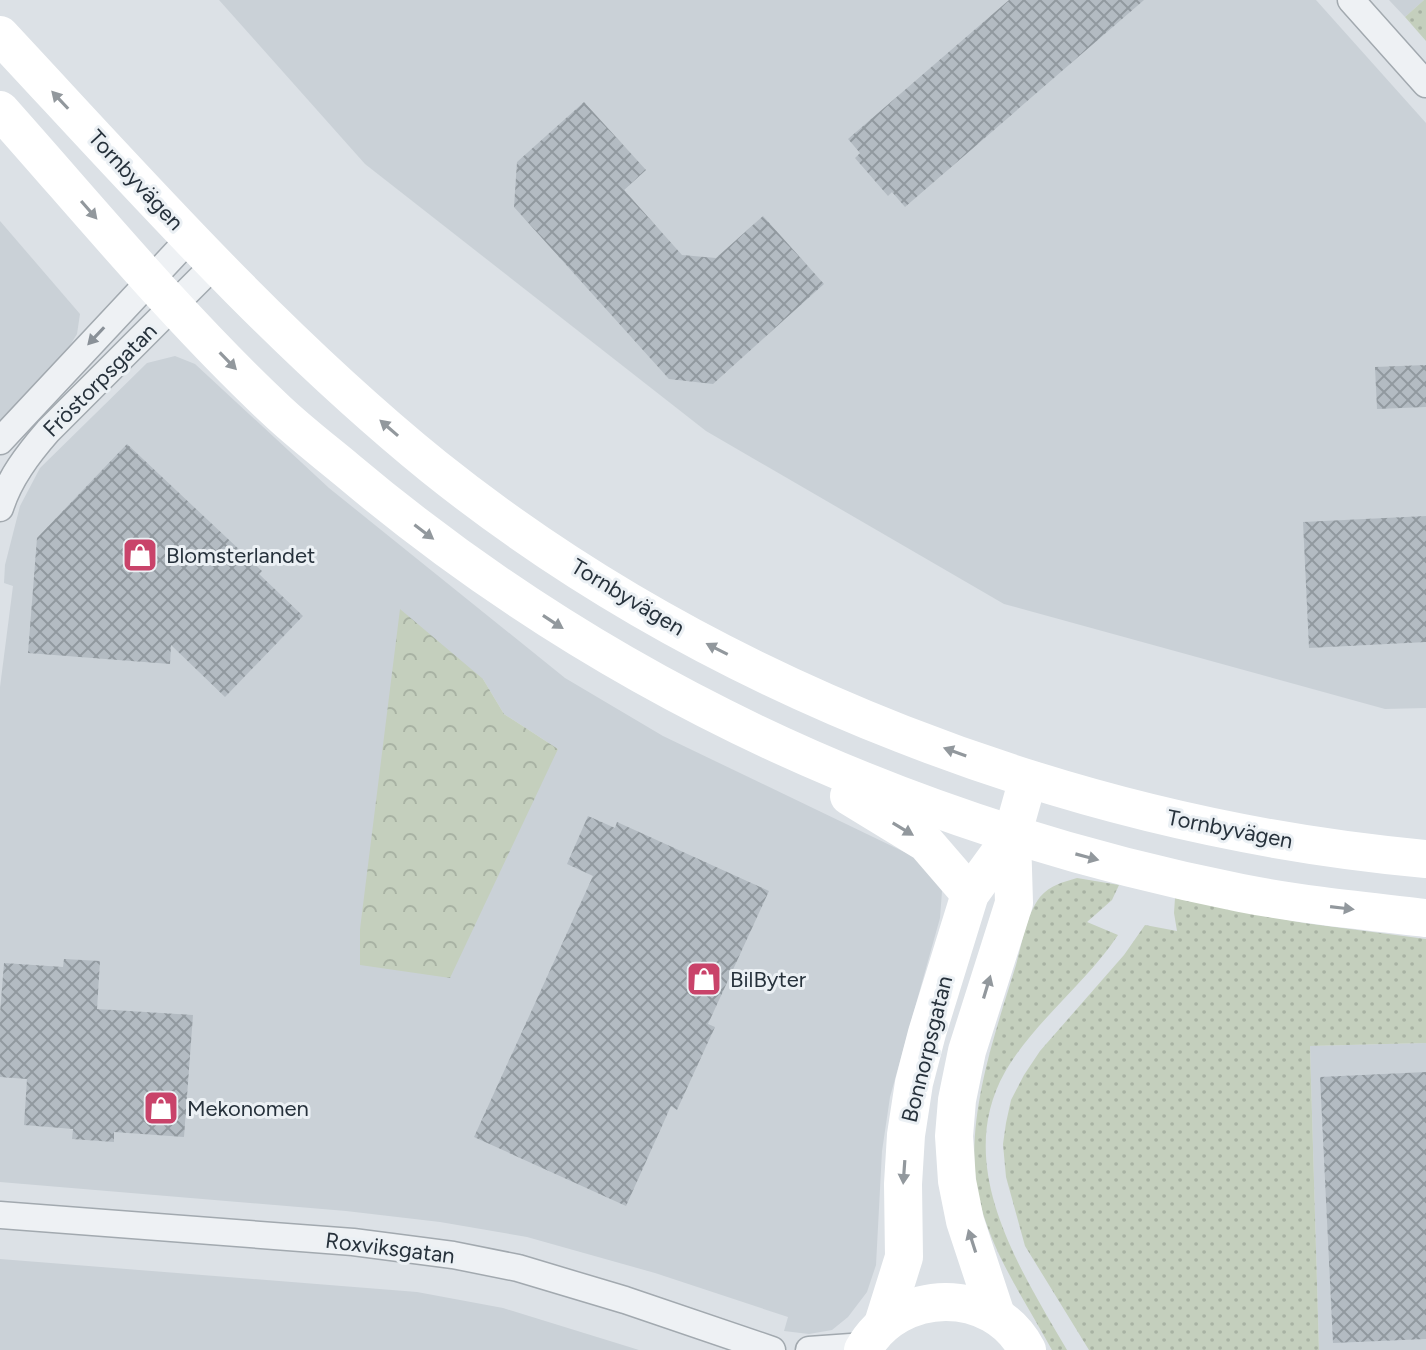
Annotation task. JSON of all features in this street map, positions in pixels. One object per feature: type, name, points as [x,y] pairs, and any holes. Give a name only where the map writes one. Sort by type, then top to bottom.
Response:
[{"type":"main road","name":"Tornbyvägen","points":[[0,35],[202,251],[320,368],[436,468],[603,584],[710,646],[887,728],[1028,779],[1146,812],[1250,834],[1426,859]]},
{"type":"main road","points":[[0,110],[162,292],[276,410],[402,516],[487,580],[577,637],[717,715],[926,843],[970,894]]},
{"type":"main road","points":[[717,715],[809,759],[905,799],[1012,836],[1133,869],[1245,894],[1426,918]]},
{"type":"main road","name":"Bonnorpsgatan","points":[[996,1315],[965,1221],[957,1181],[954,1136],[957,1100],[967,1051],[1014,903],[1012,836],[1028,779]]},
{"type":"main road","name":"Bonnorpsgatan","points":[[870,1340],[904,1257],[903,1184],[914,1083],[970,894],[1012,836]]},
{"type":"main road","points":[[870,1340],[916,1305],[934,1301],[975,1305],[996,1315],[1021,1339],[1027,1350]]},
{"type":"street","points":[[1351,0],[1426,84]]},
{"type":"street","name":"Fröstorpsgatan","points":[[0,441],[162,292],[202,251]]},
{"type":"street","name":"Fröstorpsgatan","points":[[1,502],[29,453],[162,292],[202,251]]},
{"type":"street","name":"Roxviksgatan","points":[[0,1215],[353,1242],[453,1255],[518,1268],[770,1348],[802,1350]]},
{"type":"street","points":[[809,1350],[870,1340]]},
{"type":"shaded area","points":[[219,0],[1316,0],[1426,123],[1426,708],[1385,709],[1004,604],[706,431],[365,164]]},
{"type":"shaded area","points":[[1389,0],[1424,0],[1405,17]]},
{"type":"shaded area","points":[[0,221],[80,314],[77,334],[67,350],[33,391],[0,423]]},
{"type":"shaded area","points":[[175,356],[195,364],[329,488],[565,678],[663,736],[925,862],[942,891],[940,918],[890,1097],[882,1151],[876,1265],[867,1292],[848,1317],[832,1330],[809,1334],[784,1331],[788,1317],[655,1273],[527,1237],[440,1222],[346,1211],[0,1182],[0,687],[13,586],[4,583],[5,565],[20,506],[40,468],[147,363]],"holes":[[[483,679],[504,714],[558,749],[360,929]]]},
{"type":"shaded area","points":[[1426,1043],[1426,1350],[1319,1350],[1310,1046]]},
{"type":"shaded area","points":[[0,1259],[417,1292],[503,1308],[639,1350],[0,1350]]},
{"type":"green space","points":[[1426,0],[1426,41],[1405,17]]},
{"type":"green space","points":[[400,609],[483,679],[504,714],[558,749],[450,978],[360,965],[360,929]]},
{"type":"green space","points":[[1077,878],[1119,885],[1112,900],[1087,922],[1118,935],[1016,1054],[1005,1072],[991,1108],[986,1144],[989,1180],[998,1216],[1030,1286],[1067,1350],[1052,1350],[1002,1261],[986,1223],[975,1174],[975,1144],[977,1114],[990,1052],[1028,921],[1044,893],[1057,884]]},
{"type":"green space","points":[[1175,898],[1304,923],[1426,939],[1426,1043],[1310,1046],[1319,1350],[1089,1350],[1025,1246],[1006,1177],[1003,1144],[1011,1100],[1040,1051],[1124,955],[1145,925],[1177,931]]},
{"type":"building","points":[[1009,0],[1144,0],[905,207],[892,192],[888,196],[855,158],[860,153],[848,139]]},
{"type":"building","points":[[584,102],[646,170],[624,190],[682,255],[716,258],[763,216],[824,284],[713,384],[669,379],[514,207],[517,162]]},
{"type":"building","points":[[1426,365],[1426,407],[1377,409],[1375,367]]},
{"type":"building","name":"Blomsterlandet","points":[[127,444],[262,571],[259,574],[303,616],[225,697],[171,645],[170,664],[28,653],[37,538]]},
{"type":"building","points":[[1426,516],[1426,642],[1309,648],[1303,522]]},
{"type":"building","points":[[588,816],[615,828],[617,822],[769,891],[708,1024],[715,1027],[677,1110],[671,1106],[626,1206],[474,1137],[593,876],[567,864]]},
{"type":"building","points":[[64,959],[100,961],[97,1009],[193,1015],[184,1137],[114,1132],[114,1142],[72,1139],[73,1129],[24,1125],[27,1079],[0,1077],[4,963],[63,967]]},
{"type":"building","points":[[1426,1072],[1426,1339],[1333,1343],[1320,1077]]},
{"type":"place","name":"Blomsterlandet","points":[[140,555]]},
{"type":"place","name":"BilByter","points":[[704,979]]},
{"type":"place","name":"Mekonomen","points":[[161,1108]]}]
